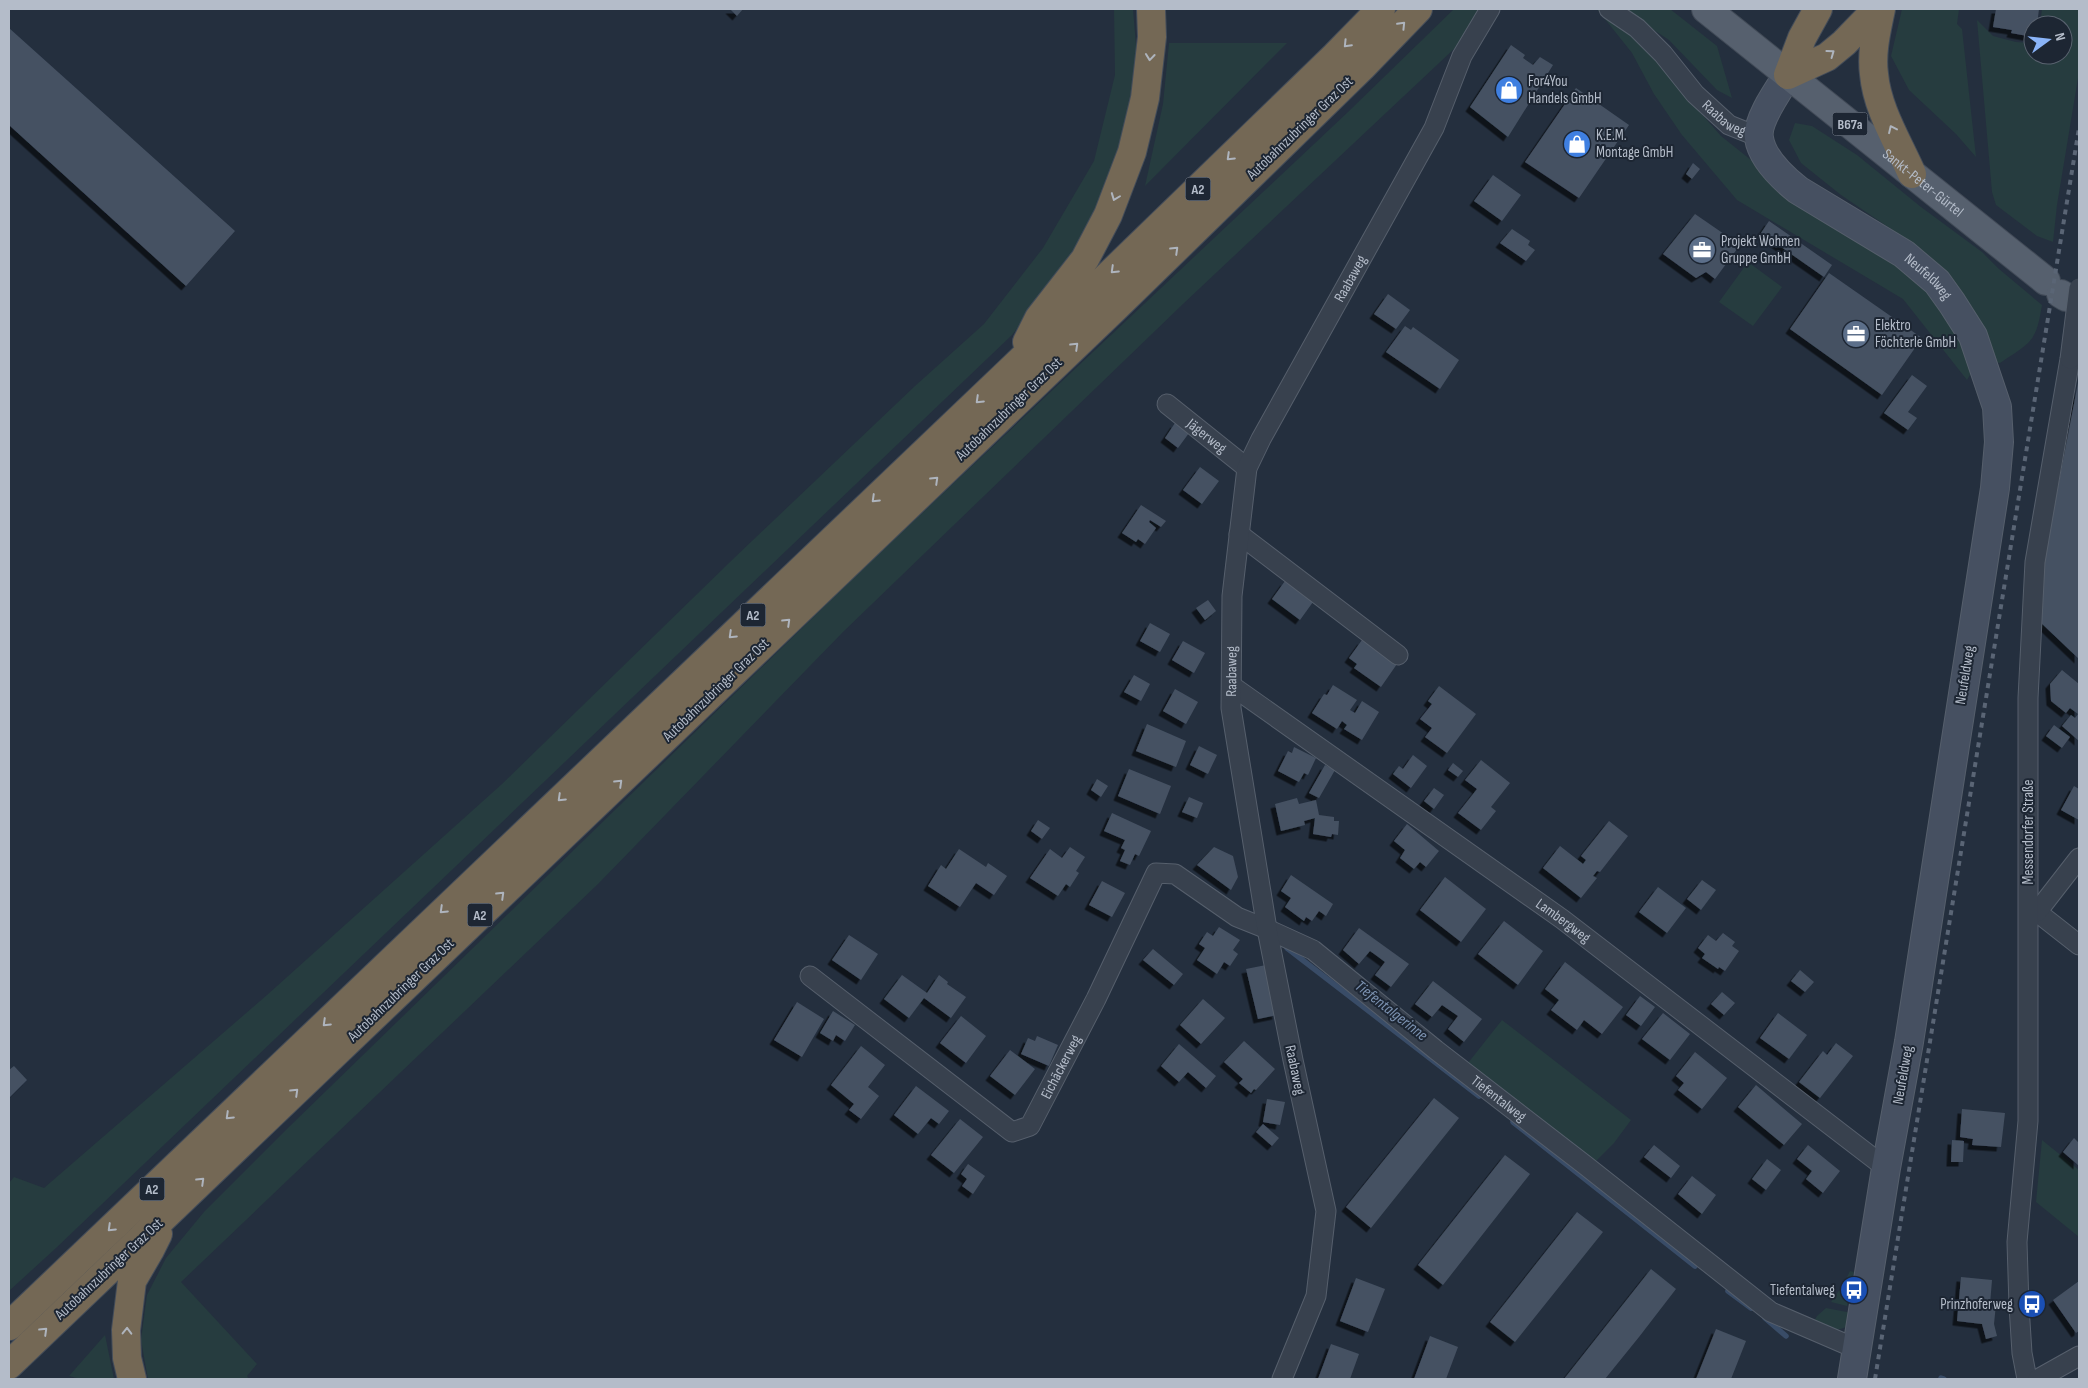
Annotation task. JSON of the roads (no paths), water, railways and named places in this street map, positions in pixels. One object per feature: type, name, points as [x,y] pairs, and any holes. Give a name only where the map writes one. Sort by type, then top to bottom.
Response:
[{"type":"highway","points":[[1014,367],[1039,318],[1084,259],[1108,215],[1132,152],[1145,98],[1152,37],[1152,9]]},
{"type":"highway","name":"Autobahnzubringer Graz Ost","points":[[15,1318],[1014,367],[1335,56],[1380,9]]},
{"type":"highway","name":"Autobahnzubringer Graz Ost","points":[[9,1365],[1115,308],[1362,67],[1418,9]]},
{"type":"highway","points":[[1788,75],[1802,38],[1818,9]]},
{"type":"highway","points":[[1788,75],[1827,57],[1844,43],[1876,9]]},
{"type":"highway","points":[[1881,9],[1874,50],[1875,82],[1882,108],[1912,174]]},
{"type":"highway","points":[[132,1379],[127,1358],[126,1339],[132,1281],[150,1250],[166,1215]]},
{"type":"main road","name":"Sankt-Peter-Gürtel","points":[[1706,9],[1912,174],[2063,290]]},
{"type":"street","name":"Raabaweg","points":[[1282,1379],[1316,1296],[1326,1211],[1267,929],[1231,708],[1232,596],[1247,468],[1261,439],[1434,128],[1462,56],[1490,9]]},
{"type":"street","name":"Raabaweg","points":[[1609,9],[1637,28],[1663,54],[1695,94],[1729,125],[1758,137]]},
{"type":"street","points":[[1758,137],[1773,98],[1788,75]]},
{"type":"street","name":"Neufeldweg","points":[[1758,137],[1764,153],[1771,163],[1798,190],[1904,254],[1937,282],[1974,336],[1997,407],[1999,442],[1995,488],[1909,1042],[1886,1168],[1852,1379]]},
{"type":"street","name":"Messendorfer Straße","points":[[2027,1379],[2022,1353],[2017,1242],[2028,1121],[2033,911],[2028,698],[2035,562],[2070,359],[2063,290]]},
{"type":"street","name":"Jägerweg","points":[[1167,404],[1247,468]]},
{"type":"street","points":[[1240,534],[1398,655]]},
{"type":"street","name":"Lambergweg","points":[[1232,686],[1562,919],[1886,1168]]},
{"type":"street","name":"Messendorfer Straße","points":[[2033,911],[2079,858]]},
{"type":"street","name":"Eichäckerweg","points":[[810,976],[1012,1132],[1030,1126],[1096,999],[1156,873],[1175,874],[1237,917],[1267,929]]},
{"type":"street","points":[[2033,911],[2079,945]]},
{"type":"street","name":"Tiefentalweg","points":[[1267,929],[1313,950],[1436,1050],[1771,1312],[1857,1349]]},
{"type":"street","points":[[2038,1379],[2079,1356]]},
{"type":"waterway","name":"Tiefentalgerinne","points":[[1287,948],[1479,1096]]},
{"type":"waterway","name":"Tiefentalgerinne","points":[[1513,1122],[1695,1266]]},
{"type":"waterway","name":"Tiefentalgerinne","points":[[1728,1291],[1751,1308]]},
{"type":"waterway","name":"Tiefentalgerinne","points":[[1765,1318],[1786,1336]]},
{"type":"railway","points":[[1875,1379],[2079,128]]},
{"type":"place","name":"For4You Handels GmbH","points":[[1509,90]]},
{"type":"place","name":"K.E.M. Montage GmbH","points":[[1577,144]]},
{"type":"place","name":"Projekt Wohnen Gruppe GmbH","points":[[1702,250]]},
{"type":"place","name":"Elektro Föchterle GmbH","points":[[1856,334]]},
{"type":"place","name":"Tiefentalweg","points":[[1854,1290]]},
{"type":"place","name":"Prinzhoferweg","points":[[2032,1304]]}]
